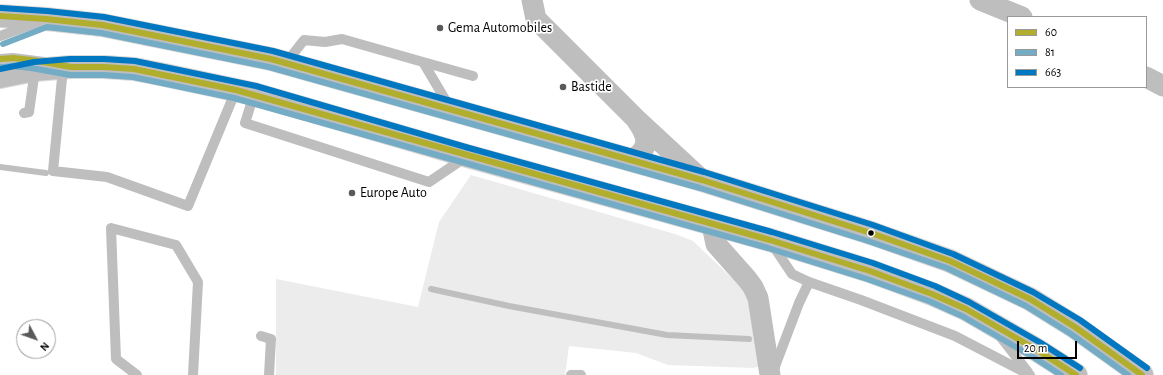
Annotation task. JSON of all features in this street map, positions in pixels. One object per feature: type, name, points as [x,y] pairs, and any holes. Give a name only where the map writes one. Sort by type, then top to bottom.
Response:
[{"type":"main road","points":[[0,16],[102,25],[263,58],[702,180],[871,233],[950,261],[1030,299],[1075,327],[1142,375]]},
{"type":"main road","points":[[0,77],[36,70],[67,67],[104,67],[134,69],[245,92],[467,156],[770,240],[870,271],[932,294],[966,309],[1037,350],[1076,375]]},
{"type":"street","points":[[532,0],[536,19],[636,119],[702,180]]},
{"type":"street","points":[[980,0],[1020,16]]},
{"type":"street","points":[[1147,78],[1163,86]]},
{"type":"street","points":[[632,160],[640,155],[646,143],[644,130],[636,119]]},
{"type":"street","points":[[712,225],[716,244],[747,279],[758,298],[771,375]]},
{"type":"lane","points":[[0,36],[46,19]]},
{"type":"lane","points":[[286,64],[304,40],[325,42],[342,39],[473,76]]},
{"type":"lane","points":[[0,59],[13,58],[32,60],[67,67],[53,171],[107,177],[188,206],[245,92]]},
{"type":"lane","points":[[423,62],[451,110]]},
{"type":"lane","points":[[24,113],[29,112],[36,70]]},
{"type":"lane","points":[[245,92],[245,123],[429,182],[467,156]]},
{"type":"lane","points":[[137,375],[116,359],[111,228],[176,244],[198,282],[192,375]]},
{"type":"lane","points":[[770,240],[792,274],[809,282],[955,336],[1030,375]]},
{"type":"lane","points":[[771,375],[809,282]]},
{"type":"lane","points":[[988,321],[1030,375]]},
{"type":"lane","points":[[261,336],[271,338],[270,375]]},
{"type":"lane","points":[[571,375],[581,375]]},
{"type":"shaded area","points":[[471,175],[675,234],[693,241],[733,279],[750,298],[762,366],[753,368],[668,365],[636,353],[569,346],[565,375],[276,375],[276,279],[418,307],[439,222]]},
{"type":"waterway","points":[[0,167],[46,173]]},
{"type":"waterway","points":[[431,289],[509,306],[667,335],[749,339]]},
{"type":"transit line","name":"663","points":[[1,8],[104,17],[273,51],[704,172],[873,225],[953,254],[1033,292],[1080,320],[1147,368]]},
{"type":"transit line","name":"60","points":[[0,16],[102,25],[271,59],[702,180],[871,233],[950,261],[1030,299],[1075,327],[1142,375]]},
{"type":"transit line","name":"81","points":[[3,44],[47,27],[101,33],[269,67],[700,188],[868,241],[947,268],[1026,306],[1071,334],[1128,375]]},
{"type":"transit line","name":"60","points":[[0,59],[13,58],[32,60],[71,67],[134,69],[236,90],[770,240],[870,271],[932,294],[966,309],[1037,350],[1076,375]]},
{"type":"transit line","name":"663","points":[[0,69],[34,62],[70,59],[135,61],[256,86],[469,148],[772,232],[873,263],[935,286],[969,302],[1041,343],[1080,368]]},
{"type":"transit line","name":"81","points":[[1,67],[13,66],[31,68],[70,75],[133,77],[234,98],[768,248],[867,279],[929,301],[962,316],[1061,375]]},
{"type":"place","name":"Gema Automobiles","points":[[440,28]]},
{"type":"place","name":"Bastide","points":[[563,87]]},
{"type":"place","name":"Europe Auto","points":[[352,193]]}]
